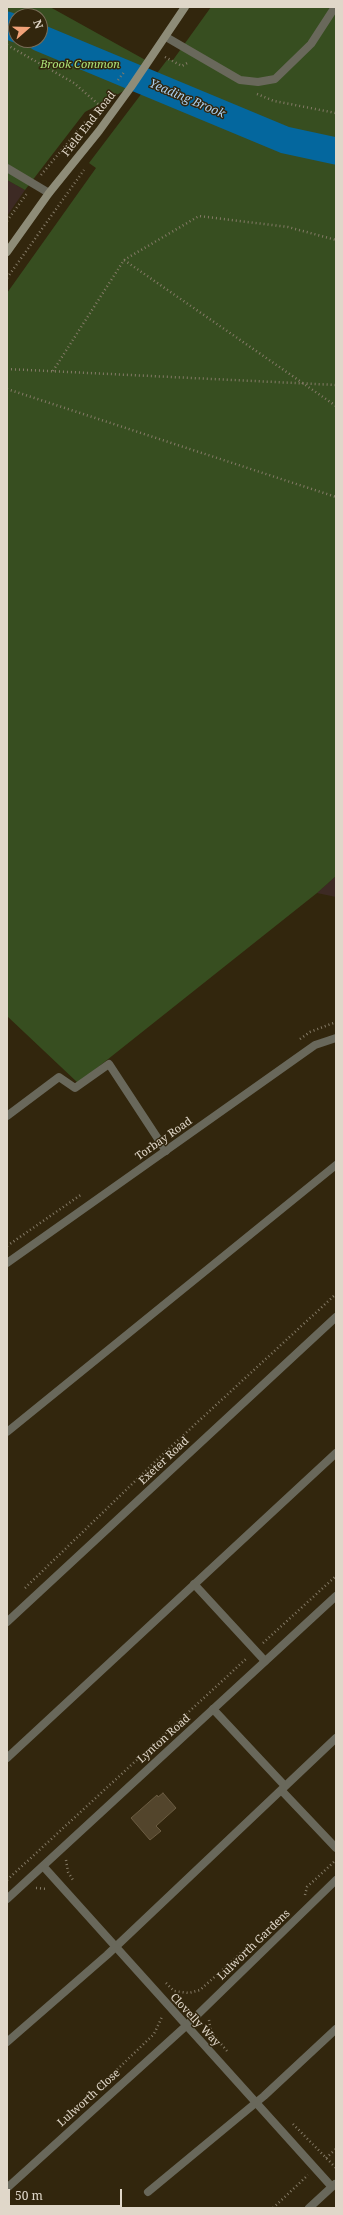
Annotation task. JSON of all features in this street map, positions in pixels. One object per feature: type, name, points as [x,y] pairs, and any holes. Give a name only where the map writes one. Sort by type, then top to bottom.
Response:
[{"type":"street","name":"Field End Road","points":[[7,252],[49,193],[99,131],[142,72],[185,7]]},
{"type":"street","points":[[166,37],[240,80],[258,82],[275,79],[311,44],[335,7]]},
{"type":"street","points":[[7,168],[49,193]]},
{"type":"street","name":"Torbay Road","points":[[7,1263],[316,1045],[336,1038]]},
{"type":"street","points":[[7,1116],[59,1077],[75,1088],[110,1064],[166,1152]]},
{"type":"street","points":[[7,1432],[336,1165]]},
{"type":"street","name":"Exeter Road","points":[[7,1622],[336,1317]]},
{"type":"street","points":[[7,1758],[336,1453]]},
{"type":"street","points":[[194,1584],[264,1661]]},
{"type":"street","name":"Lynton Road","points":[[7,1899],[336,1596]]},
{"type":"street","points":[[214,1709],[336,1848]]},
{"type":"street","points":[[7,2042],[115,1947],[336,1738]]},
{"type":"street","name":"Clovelly Way","points":[[43,1866],[316,2168],[331,2188]]},
{"type":"street","name":"Lulworth Gardens","points":[[186,2025],[336,1880]]},
{"type":"street","name":"Lulworth Close","points":[[7,2188],[186,2025]]},
{"type":"street","points":[[148,2192],[256,2102],[336,2029]]},
{"type":"street","points":[[309,2208],[331,2188]]},
{"type":"path","points":[[7,45],[74,83],[98,104]]},
{"type":"path","points":[[118,80],[126,71]]},
{"type":"path","points":[[7,221],[34,183],[85,122]]},
{"type":"path","points":[[7,278],[89,163]]},
{"type":"path","points":[[53,371],[124,260],[199,216],[288,227],[336,240]]},
{"type":"path","points":[[124,260],[300,383],[336,406]]},
{"type":"path","points":[[7,369],[336,385]]},
{"type":"path","points":[[7,389],[336,497]]},
{"type":"path","points":[[24,1588],[162,1455],[336,1294]]},
{"type":"path","points":[[7,1880],[336,1576]]},
{"type":"path","points":[[51,1839],[65,1855],[68,1872],[74,1882]]},
{"type":"path","points":[[304,1897],[306,1887],[336,1860]]},
{"type":"path","points":[[16,1872],[31,1888],[49,1889]]},
{"type":"path","points":[[164,1981],[174,1991],[189,1993],[200,1990],[252,1944]]},
{"type":"path","points":[[92,2094],[154,2034],[163,2018],[160,2011]]},
{"type":"path","points":[[208,2018],[211,2032],[230,2055]]},
{"type":"path","points":[[290,2121],[336,2168]]},
{"type":"path","points":[[273,2208],[336,2149]]},
{"type":"path","points":[[306,2169],[309,2174],[331,2188]]},
{"type":"shaded area","points":[[7,180],[25,190],[7,216]]},
{"type":"shaded area","points":[[336,876],[336,897],[317,893]]},
{"type":"green space","name":"Brook Common","points":[[7,7],[50,7],[149,62],[131,87],[85,112],[25,190],[7,180]]},
{"type":"green space","points":[[211,7],[336,7],[336,876],[317,893],[78,1083],[7,1016],[7,293],[96,168],[89,163],[167,60],[173,60]]},
{"type":"building","points":[[163,1793],[176,1808],[156,1826],[161,1831],[150,1840],[131,1818],[157,1795],[158,1797]]},
{"type":"waterway","name":"Yeading Brook","points":[[48,41],[285,140],[336,151]]}]
